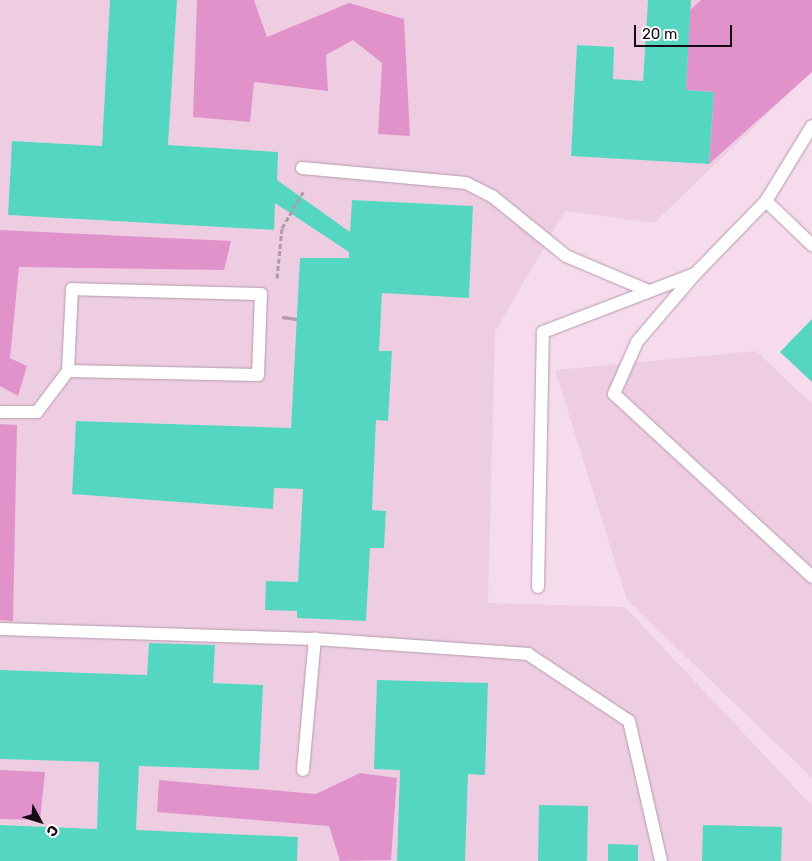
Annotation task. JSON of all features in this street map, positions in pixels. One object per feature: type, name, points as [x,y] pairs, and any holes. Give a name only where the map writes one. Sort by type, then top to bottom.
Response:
[{"type":"lane","points":[[812,126],[766,201],[695,274],[637,342],[614,394],[812,577]]},
{"type":"lane","points":[[302,168],[466,183],[492,196],[566,256],[649,291]]},
{"type":"lane","points":[[766,201],[812,245]]},
{"type":"lane","points":[[538,587],[543,332],[695,274]]},
{"type":"lane","points":[[0,412],[37,412],[68,371],[72,288],[261,294],[258,375],[68,371]]},
{"type":"lane","points":[[0,629],[315,639],[528,654],[629,721],[661,861]]},
{"type":"lane","points":[[304,770],[315,639]]},
{"type":"path","points":[[276,286],[282,228],[315,170]]},
{"type":"path","points":[[260,314],[297,319],[274,316]]},
{"type":"shaded area","points":[[0,0],[110,0],[102,146],[12,141],[8,215],[273,230],[278,152],[168,145],[177,0],[648,0],[643,81],[613,79],[614,47],[577,45],[571,156],[709,164],[714,92],[686,90],[691,0],[812,0],[812,71],[654,223],[565,211],[495,332],[488,603],[625,607],[812,806],[812,861],[465,861],[468,774],[485,774],[488,683],[377,680],[375,769],[400,770],[397,861],[297,861],[298,837],[136,830],[139,766],[259,770],[263,685],[213,683],[215,645],[149,643],[147,675],[0,670]],"holes":[[[352,200],[473,206],[469,298],[382,293],[379,351],[392,352],[388,420],[376,420],[372,510],[386,511],[384,548],[370,548],[366,621],[297,618],[297,611],[265,609],[298,582],[303,489],[274,488],[272,509],[72,494],[76,421],[291,428],[300,258],[349,258]]]},
{"type":"shaded area","points":[[197,0],[254,0],[267,37],[349,3],[404,19],[410,136],[378,134],[382,63],[353,40],[326,55],[328,91],[254,82],[250,122],[193,117]]},
{"type":"shaded area","points":[[701,0],[812,0],[812,72],[709,164],[714,92],[686,90],[690,10]]},
{"type":"shaded area","points":[[0,230],[231,241],[224,270],[19,267],[10,358],[27,366],[18,396],[0,386]]},
{"type":"shaded area","points":[[756,351],[812,404],[812,778],[627,600],[555,370]]},
{"type":"shaded area","points":[[0,424],[17,425],[13,621],[0,620]]},
{"type":"shaded area","points":[[0,759],[99,762],[97,829],[0,825]]},
{"type":"shaded area","points":[[0,770],[45,772],[40,820],[0,819]]},
{"type":"shaded area","points":[[360,773],[397,778],[391,860],[340,861],[329,826],[157,812],[159,780],[316,794]]},
{"type":"building","points":[[110,0],[177,0],[168,145],[278,152],[277,180],[350,232],[352,200],[473,206],[469,298],[382,293],[379,351],[392,351],[388,421],[376,420],[372,510],[386,511],[384,548],[370,548],[366,621],[297,618],[297,611],[265,610],[266,581],[298,582],[303,489],[274,488],[273,509],[72,494],[76,421],[291,428],[300,258],[349,258],[349,252],[275,203],[274,230],[8,215],[12,141],[102,146]]},
{"type":"building","points":[[648,0],[691,0],[686,90],[714,92],[709,164],[571,156],[577,45],[614,47],[613,79],[643,81]]},
{"type":"building","points":[[812,319],[812,382],[780,352]]},
{"type":"building","points":[[149,643],[215,645],[213,683],[263,685],[259,770],[139,766],[136,830],[298,837],[297,861],[0,861],[0,825],[97,829],[99,762],[0,759],[0,670],[147,675]]},
{"type":"building","points":[[377,680],[488,683],[485,775],[468,774],[465,861],[397,861],[400,770],[374,769]]},
{"type":"building","points":[[539,805],[588,806],[587,861],[538,861]]},
{"type":"building","points":[[703,825],[782,827],[781,861],[702,861]]},
{"type":"building","points":[[608,844],[638,845],[638,861],[608,861]]}]
